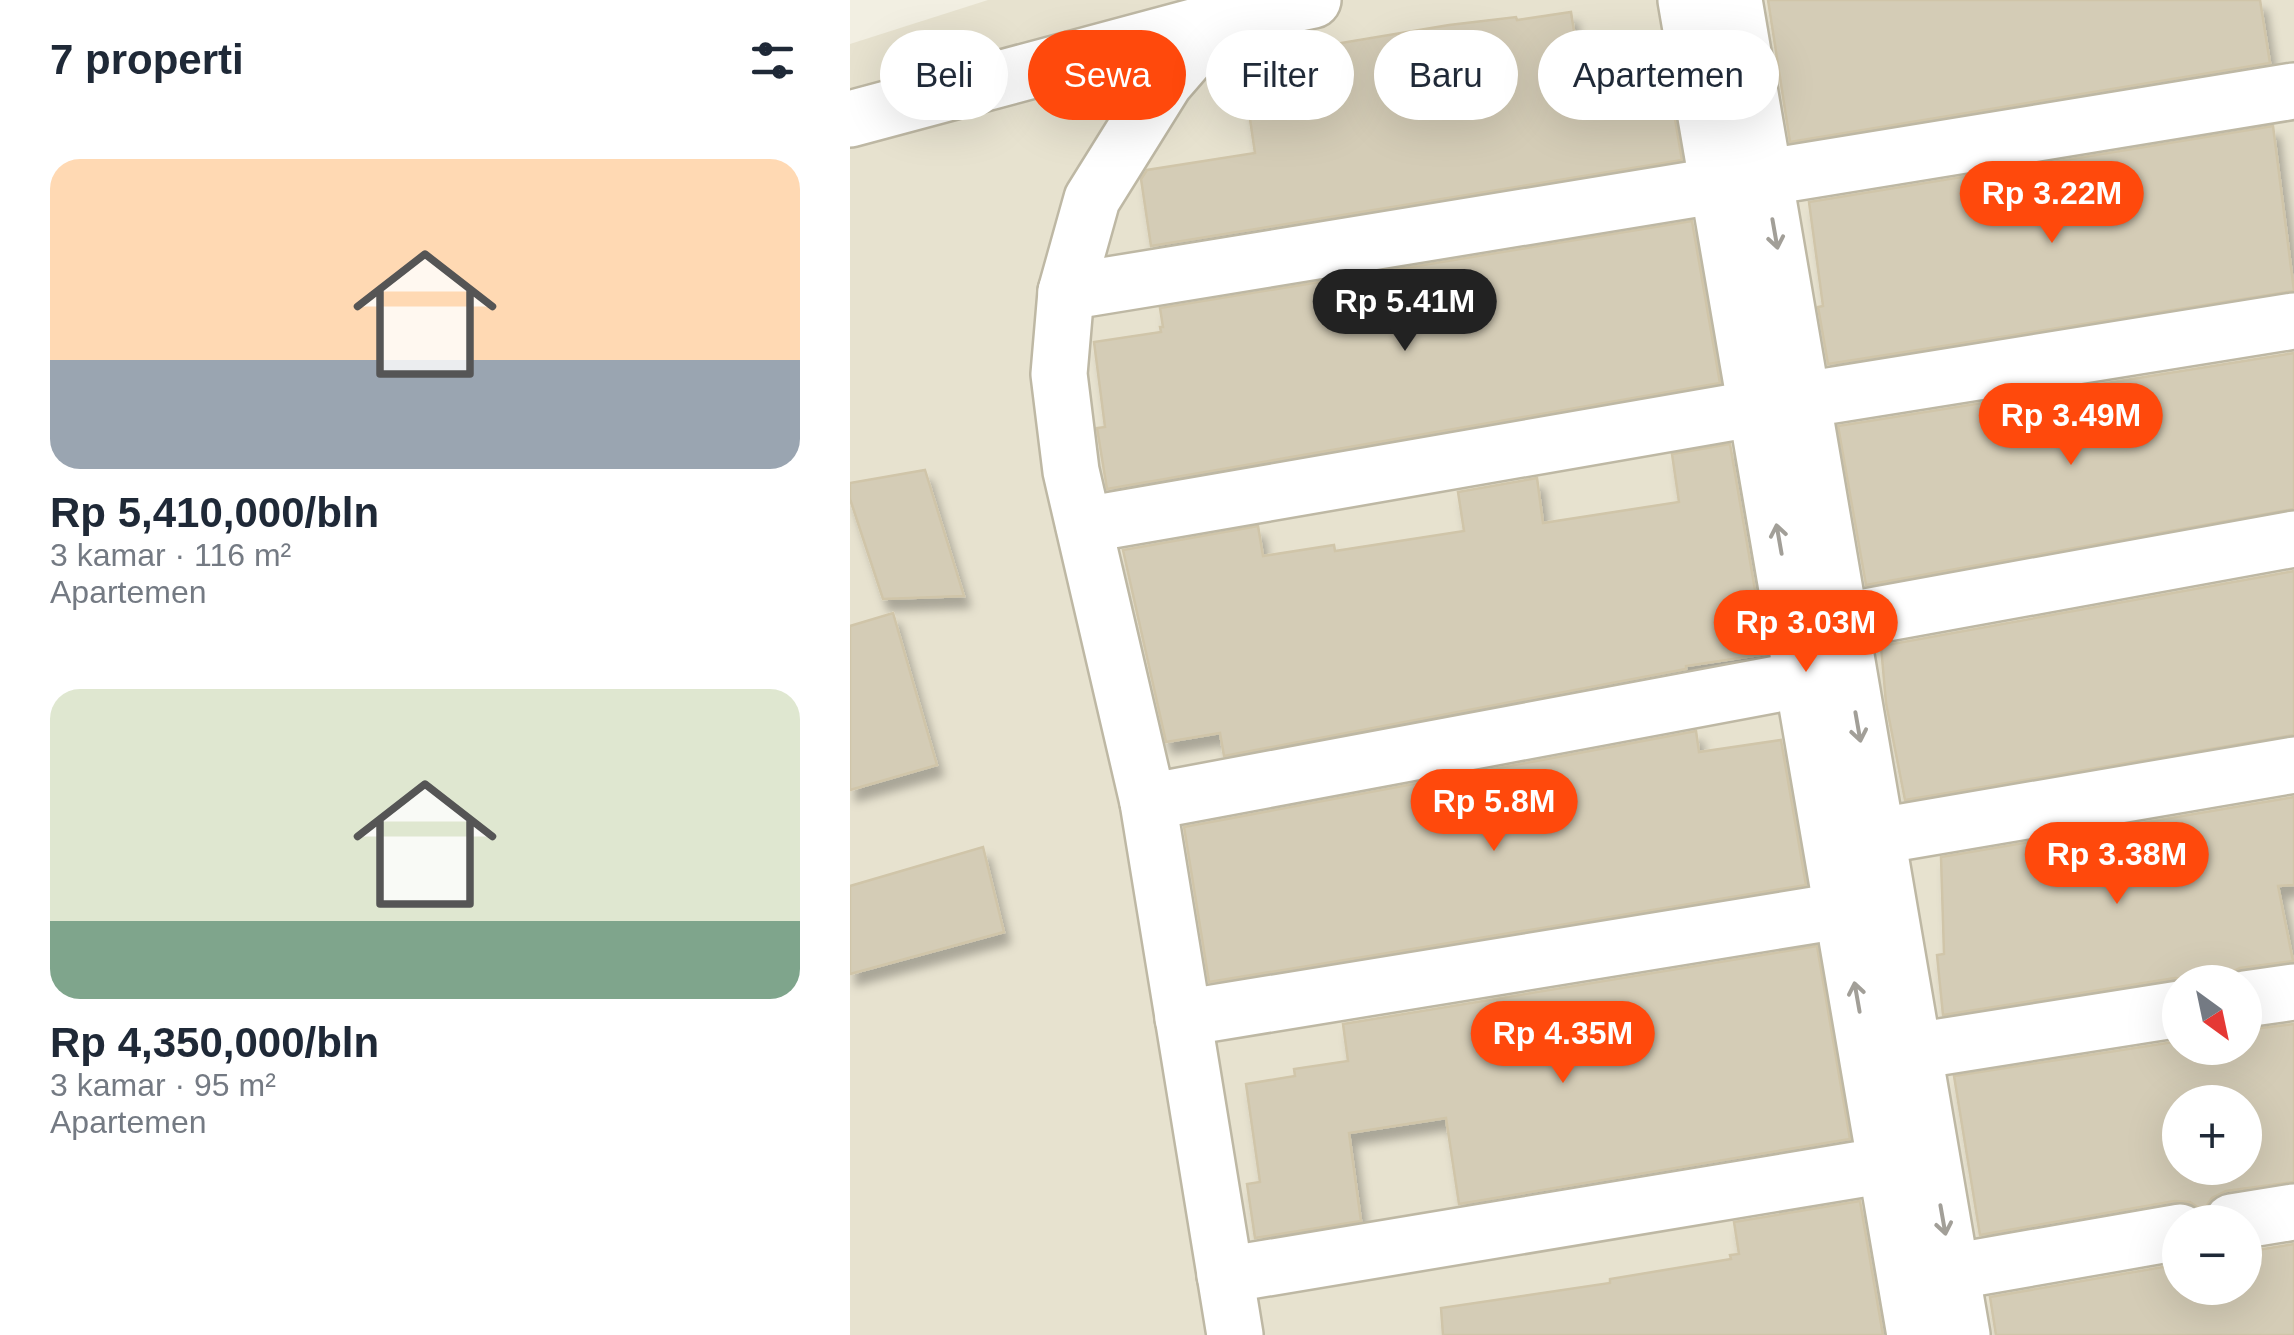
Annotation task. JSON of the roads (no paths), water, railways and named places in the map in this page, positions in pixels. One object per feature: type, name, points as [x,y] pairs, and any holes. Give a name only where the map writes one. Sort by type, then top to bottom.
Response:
[{"type":"street","points":[[850,119],[1227,10],[1313,0]]},
{"type":"street","points":[[1686,0],[1741,180],[1929,1276],[1962,1335]]},
{"type":"street","points":[[1734,0],[1741,180]]},
{"type":"street","points":[[1227,10],[1165,82],[1092,199],[1066,292],[1059,374],[1071,471],[1148,802],[1235,1335]]},
{"type":"street","points":[[1066,292],[2294,91]]},
{"type":"street","points":[[1084,525],[1780,404],[2294,321]]},
{"type":"street","points":[[1148,802],[2294,539]]},
{"type":"street","points":[[1854,840],[2294,764]]},
{"type":"street","points":[[1183,1018],[1866,906]]},
{"type":"street","points":[[2262,997],[2294,992]]},
{"type":"street","points":[[1890,1054],[2162,1012]]},
{"type":"street","points":[[1225,1275],[1909,1162]]},
{"type":"street","points":[[2262,1217],[2294,1212]]},
{"type":"street","points":[[1929,1276],[2162,1235]]},
{"type":"street","points":[[1915,1335],[1929,1276]]}]
